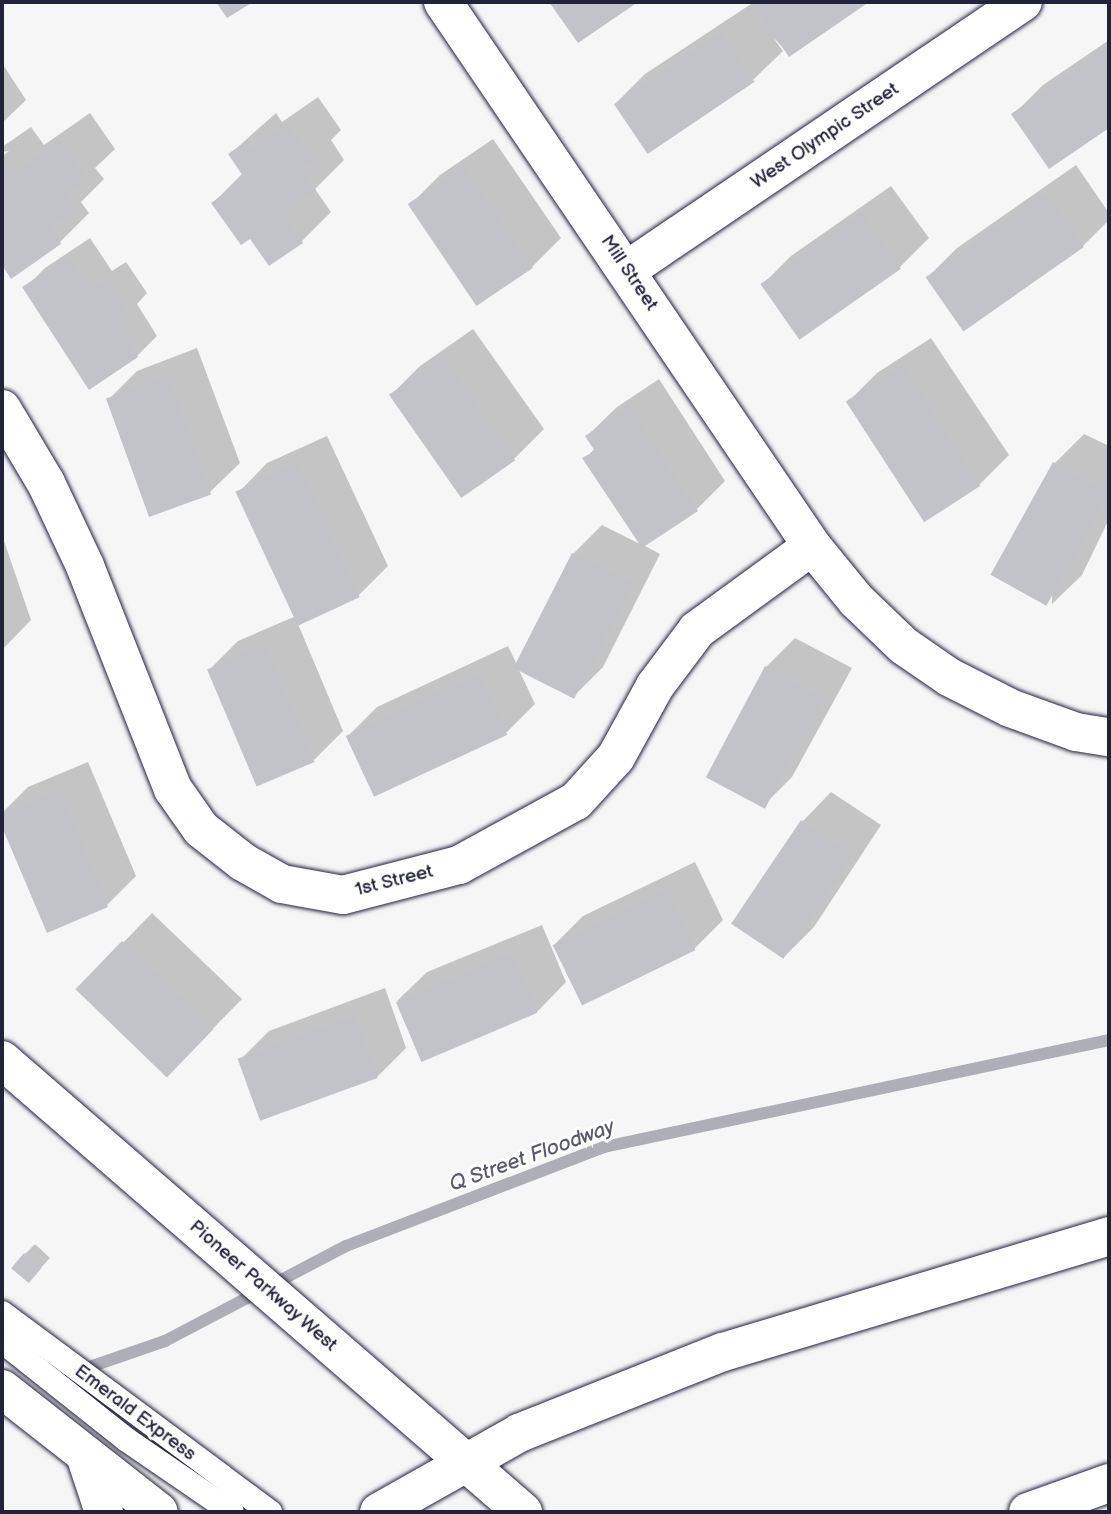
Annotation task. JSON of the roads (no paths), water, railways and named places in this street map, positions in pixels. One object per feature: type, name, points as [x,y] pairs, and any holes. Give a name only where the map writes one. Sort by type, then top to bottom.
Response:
[{"type":"main road","name":"Mill Street","points":[[443,2],[627,270],[811,546],[856,600],[904,646],[949,677],[1010,708],[1076,732],[1109,737]]},
{"type":"main road","name":"West Olympic Street","points":[[627,270],[1023,2]]},
{"type":"main road","name":"1st Street","points":[[2,409],[47,484],[85,566],[173,789],[201,829],[243,862],[282,884],[343,895],[459,865],[576,801],[616,757],[655,686],[697,630],[811,546]]},
{"type":"main road","name":"Pioneer Parkway West","points":[[2,1060],[467,1459],[523,1512]]},
{"type":"main road","points":[[379,1512],[467,1459],[574,1408],[723,1352],[1109,1236]]},
{"type":"main road","points":[[2,1389],[159,1512]]},
{"type":"main road","points":[[85,1455],[104,1512]]},
{"type":"main road","points":[[1028,1512],[1109,1483]]},
{"type":"lane","name":"Emerald Express","points":[[2,1313],[155,1430],[270,1512]]},
{"type":"lane","name":"Emerald Express","points":[[2,1341],[127,1440],[232,1512]]},
{"type":"waterway","name":"Q Street Floodway","points":[[78,1371],[165,1341],[346,1246],[604,1147],[1109,1040]]}]
